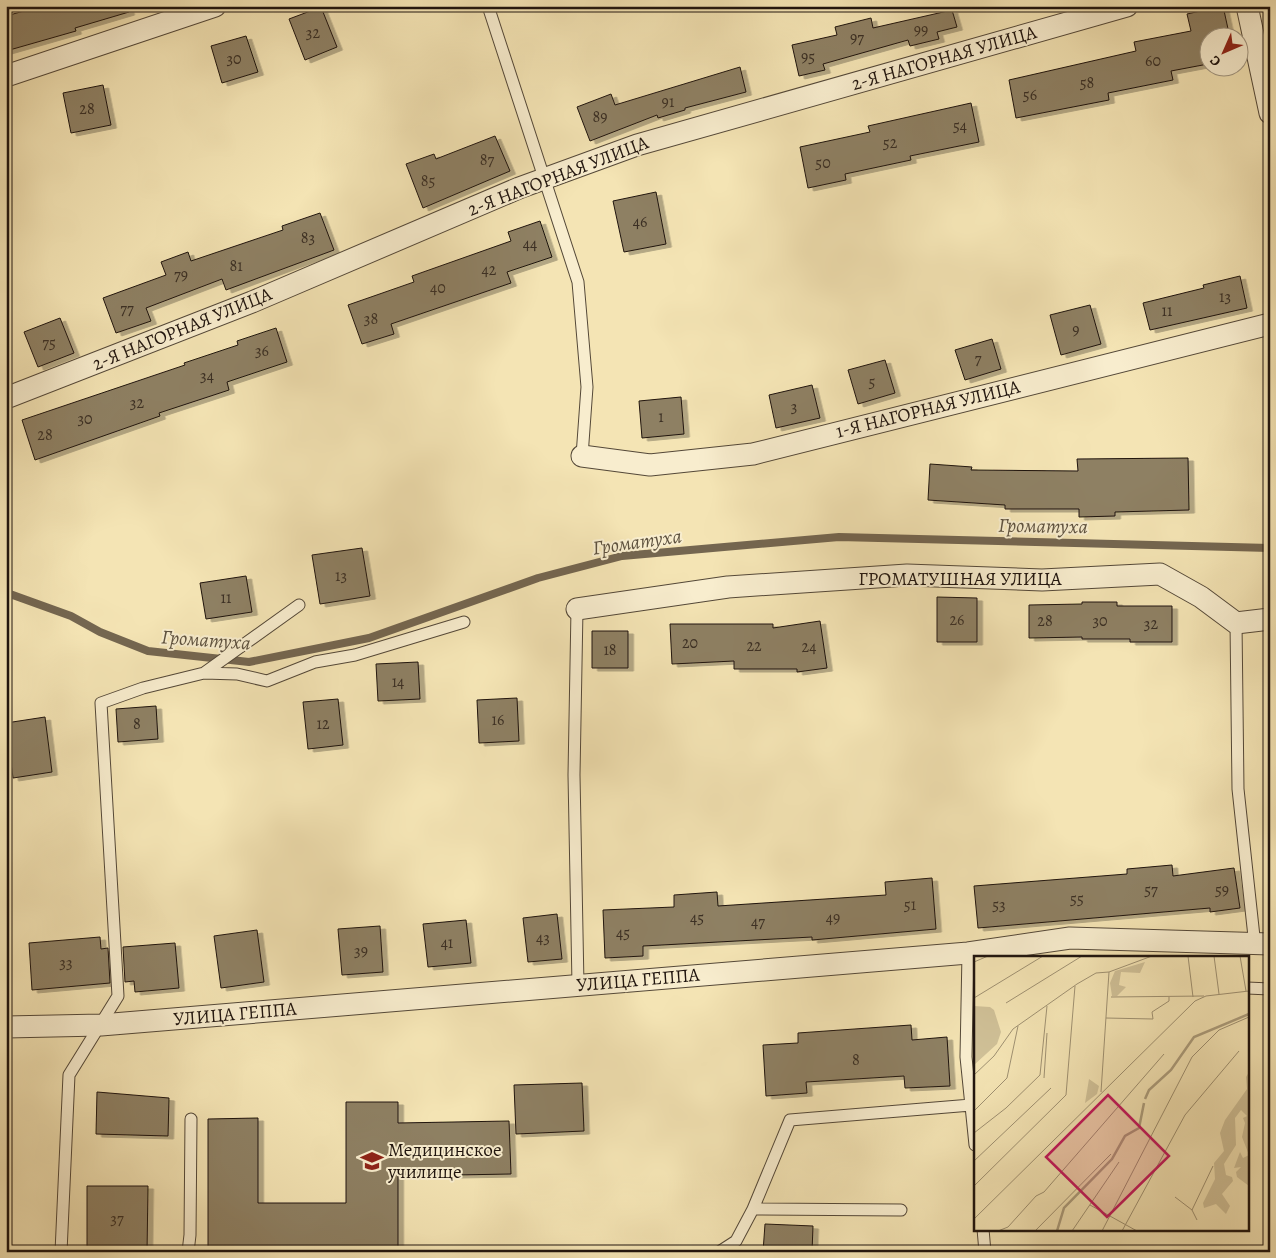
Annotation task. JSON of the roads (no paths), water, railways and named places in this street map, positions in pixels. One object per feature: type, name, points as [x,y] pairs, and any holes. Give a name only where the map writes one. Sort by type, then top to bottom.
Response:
[{"type":"street","points":[[6,76],[215,6]]},
{"type":"street","name":"2-Я НАГОРНАЯ УЛИЦА","points":[[6,398],[252,302],[544,178],[637,145],[1127,6]]},
{"type":"street","points":[[1247,6],[1270,112]]},
{"type":"street","name":"1-Я НАГОРНАЯ УЛИЦА","points":[[582,456],[650,465],[753,454],[1270,324]]},
{"type":"street","name":"ГРОМАТУШНАЯ УЛИЦА","points":[[577,609],[728,587],[907,575],[1042,580],[1160,574],[1201,598],[1236,623]]},
{"type":"street","points":[[1236,623],[1270,619]]},
{"type":"street","name":"УЛИЦА ГЕППА","points":[[976,956],[1070,938],[1262,945]]},
{"type":"street","name":"УЛИЦА ГЕППА","points":[[6,1027],[101,1025],[578,985],[971,957]]},
{"type":"lane","points":[[488,6],[578,282],[587,387],[582,456]]},
{"type":"lane","points":[[204,673],[300,605]]},
{"type":"lane","points":[[577,609],[574,775],[578,985]]},
{"type":"lane","points":[[61,1252],[69,1075],[118,996],[101,703],[144,688],[204,673],[237,674],[267,681],[316,662],[354,655],[464,622]]},
{"type":"lane","points":[[1236,623],[1238,789],[1262,945]]},
{"type":"lane","points":[[971,957],[966,1057],[974,1135]]},
{"type":"lane","points":[[1248,988],[1270,989]]},
{"type":"lane","points":[[719,1252],[736,1241],[754,1209],[790,1120],[971,1105]]},
{"type":"lane","points":[[188,1252],[190,1235],[190,1119]]},
{"type":"lane","points":[[754,1209],[901,1210]]},
{"type":"lane","points":[[983,1230],[985,1252]]},
{"type":"waterway","name":"Громатуха","points":[[6,598],[10,594],[71,616],[100,632],[148,651],[249,662],[369,638],[538,578],[622,556],[839,537],[1270,548]]},
{"type":"place","name":"Медицинское училище","points":[[372,1161]]}]
